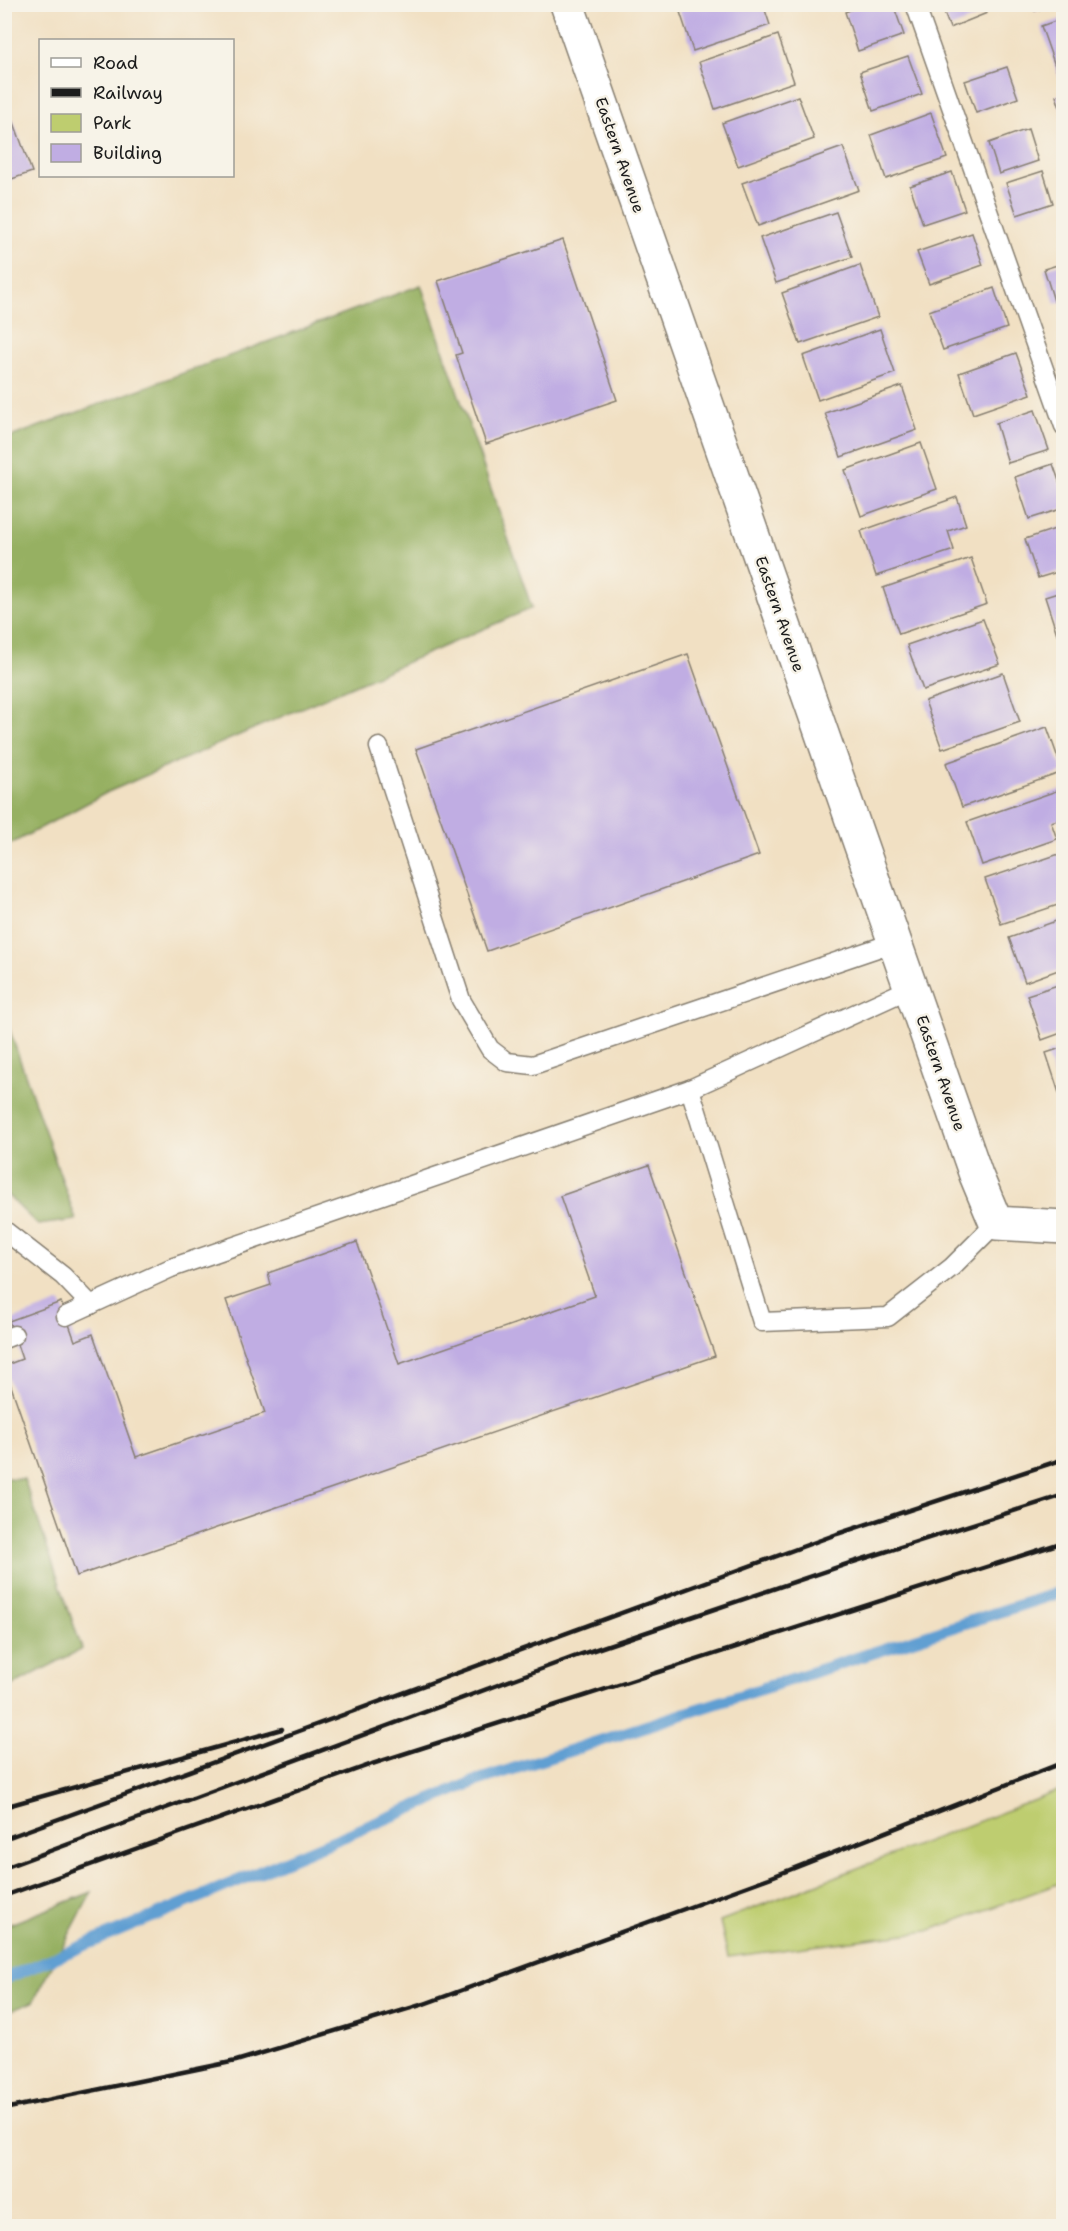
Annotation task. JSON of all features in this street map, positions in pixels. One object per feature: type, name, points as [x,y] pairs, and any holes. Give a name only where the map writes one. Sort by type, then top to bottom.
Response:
[{"type":"street","name":"Eastern Avenue","points":[[567,4],[976,1175],[996,1223]]},
{"type":"street","points":[[996,1223],[1064,1227]]},
{"type":"lane","points":[[915,4],[1064,426]]},
{"type":"lane","points":[[379,747],[461,1000],[490,1049],[507,1062],[534,1065],[895,942]]},
{"type":"lane","points":[[66,1316],[171,1268],[690,1089],[911,988]]},
{"type":"lane","points":[[690,1089],[762,1322],[888,1317],[952,1267],[996,1223]]},
{"type":"lane","points":[[4,1230],[63,1276],[91,1305]]},
{"type":"green space","points":[[421,285],[532,608],[108,792],[5,847],[5,439]]},
{"type":"green space","points":[[5,1017],[76,1220],[38,1225],[5,1193]]},
{"type":"green space","points":[[5,1478],[24,1479],[82,1649],[5,1689]]},
{"type":"green space","points":[[1063,1789],[1063,1882],[928,1931],[728,1957],[720,1921]]},
{"type":"green space","points":[[92,1892],[33,2002],[5,2013],[5,1926]]},
{"type":"building","points":[[682,4],[763,4],[770,25],[693,51],[678,6]]},
{"type":"building","points":[[865,4],[893,4],[904,35],[858,51],[845,12]]},
{"type":"building","points":[[1033,4],[1052,4],[1053,5],[1035,11]]},
{"type":"building","points":[[941,5],[984,5],[987,13],[950,28]]},
{"type":"building","points":[[1064,18],[1064,78],[1060,80],[1041,26]]},
{"type":"building","points":[[778,35],[794,82],[715,109],[699,62]]},
{"type":"building","points":[[908,56],[922,94],[873,111],[860,72]]},
{"type":"building","points":[[1007,67],[1018,98],[976,113],[965,81]]},
{"type":"building","points":[[1064,93],[1064,116],[1063,116],[1056,96]]},
{"type":"building","points":[[798,96],[814,139],[738,166],[722,123]]},
{"type":"building","points":[[931,113],[947,158],[886,179],[871,135]]},
{"type":"building","points":[[13,120],[32,172],[6,181],[4,123]]},
{"type":"building","points":[[1028,129],[1038,161],[999,174],[989,143]]},
{"type":"building","points":[[843,147],[859,190],[758,226],[742,183]]},
{"type":"building","points":[[1043,171],[1053,203],[1017,215],[1006,183]]},
{"type":"building","points":[[952,172],[965,210],[923,224],[910,186]]},
{"type":"building","points":[[836,212],[852,257],[776,283],[760,238]]},
{"type":"building","points":[[972,233],[983,265],[929,284],[917,252]]},
{"type":"building","points":[[563,240],[617,400],[486,444],[456,355],[462,353],[438,281]]},
{"type":"building","points":[[1064,263],[1064,301],[1055,304],[1044,269]]},
{"type":"building","points":[[860,265],[878,317],[800,344],[782,293]]},
{"type":"building","points":[[994,288],[1007,328],[943,350],[929,311]]},
{"type":"building","points":[[880,329],[895,373],[818,400],[803,356]]},
{"type":"building","points":[[1016,353],[1031,394],[973,414],[959,373]]},
{"type":"building","points":[[902,386],[917,430],[841,457],[825,413]]},
{"type":"building","points":[[1035,410],[1049,450],[1008,463],[996,423]]},
{"type":"building","points":[[921,443],[937,489],[861,516],[845,470]]},
{"type":"building","points":[[1053,464],[1064,495],[1064,508],[1029,519],[1015,477]]},
{"type":"building","points":[[957,497],[966,525],[948,531],[954,550],[876,576],[861,531]]},
{"type":"building","points":[[1064,526],[1064,570],[1038,578],[1025,539]]},
{"type":"building","points":[[971,558],[987,604],[899,634],[883,588]]},
{"type":"building","points":[[1064,591],[1064,631],[1057,634],[1045,597]]},
{"type":"building","points":[[983,619],[1000,664],[923,690],[907,645]]},
{"type":"building","points":[[688,654],[759,855],[487,951],[416,749]]},
{"type":"building","points":[[1003,673],[1020,722],[942,749],[925,701]]},
{"type":"building","points":[[1047,727],[1063,772],[962,807],[946,763]]},
{"type":"building","points":[[1062,789],[1064,818],[1051,822],[1057,839],[982,865],[967,822]]},
{"type":"building","points":[[1062,853],[1064,903],[1001,924],[985,879]]},
{"type":"building","points":[[1064,918],[1064,968],[1025,982],[1009,938]]},
{"type":"building","points":[[1064,983],[1064,1032],[1042,1040],[1027,995]]},
{"type":"building","points":[[1064,1047],[1064,1098],[1061,1099],[1046,1053]]},
{"type":"building","points":[[649,1165],[715,1356],[77,1576],[4,1366],[22,1359],[9,1321],[61,1302],[75,1341],[93,1334],[136,1457],[265,1413],[226,1300],[271,1285],[268,1273],[357,1242],[399,1364],[595,1296],[560,1196]]},
{"type":"waterway","points":[[4,1979],[476,1781],[1064,1591]]},
{"type":"railway","points":[[4,1839],[837,1534],[1064,1459]]},
{"type":"railway","points":[[4,1868],[579,1655],[847,1564],[1064,1495]]},
{"type":"railway","points":[[4,1896],[372,1764],[1064,1542]]},
{"type":"railway","points":[[4,1807],[282,1729]]},
{"type":"railway","points":[[4,2109],[236,2061],[424,2004],[769,1878],[1064,1762]]}]
